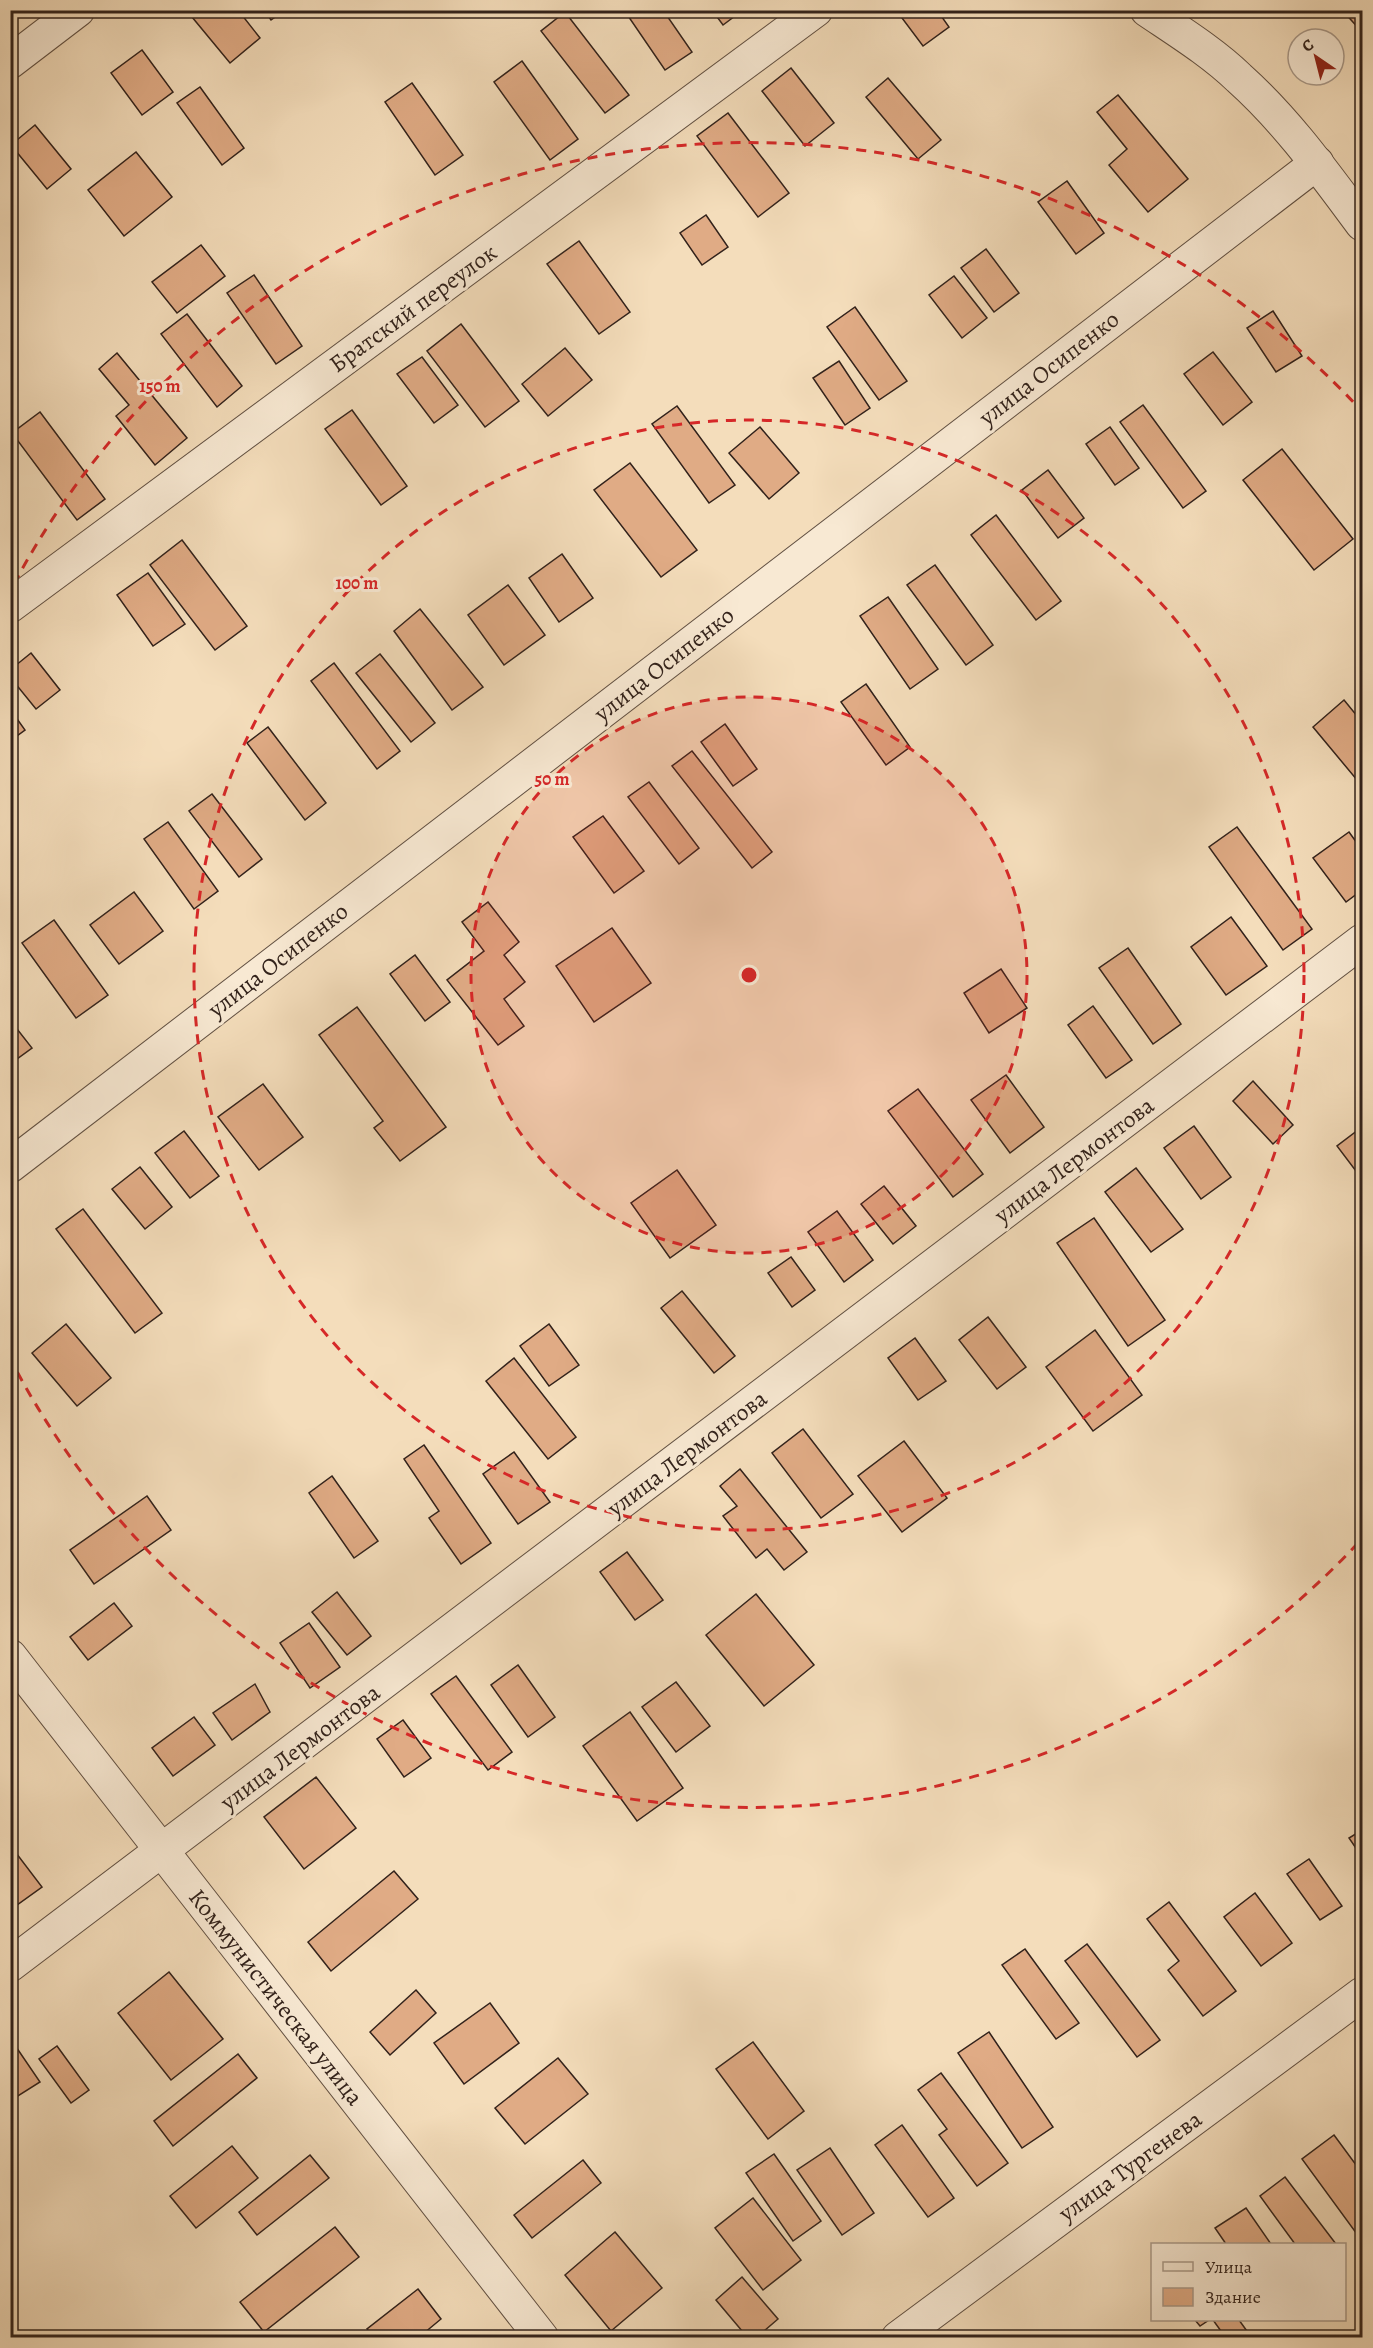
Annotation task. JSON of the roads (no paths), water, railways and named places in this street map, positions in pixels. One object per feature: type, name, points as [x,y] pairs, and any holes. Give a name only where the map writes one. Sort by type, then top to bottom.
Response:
[{"type":"street","points":[[10,62],[78,10]]},
{"type":"street","name":"Братский переулок","points":[[10,606],[816,10]]},
{"type":"street","points":[[1147,10],[1178,30],[1238,76],[1280,119],[1317,163],[1362,224]]},
{"type":"street","name":"улица Осипенко","points":[[10,1166],[1317,163]]},
{"type":"street","name":"улица Лермонтова","points":[[10,1965],[1362,941]]},
{"type":"street","name":"Коммунистическая улица","points":[[10,1656],[542,2337]]},
{"type":"street","name":"улица Тургенева","points":[[898,2337],[1362,1994]]}]
